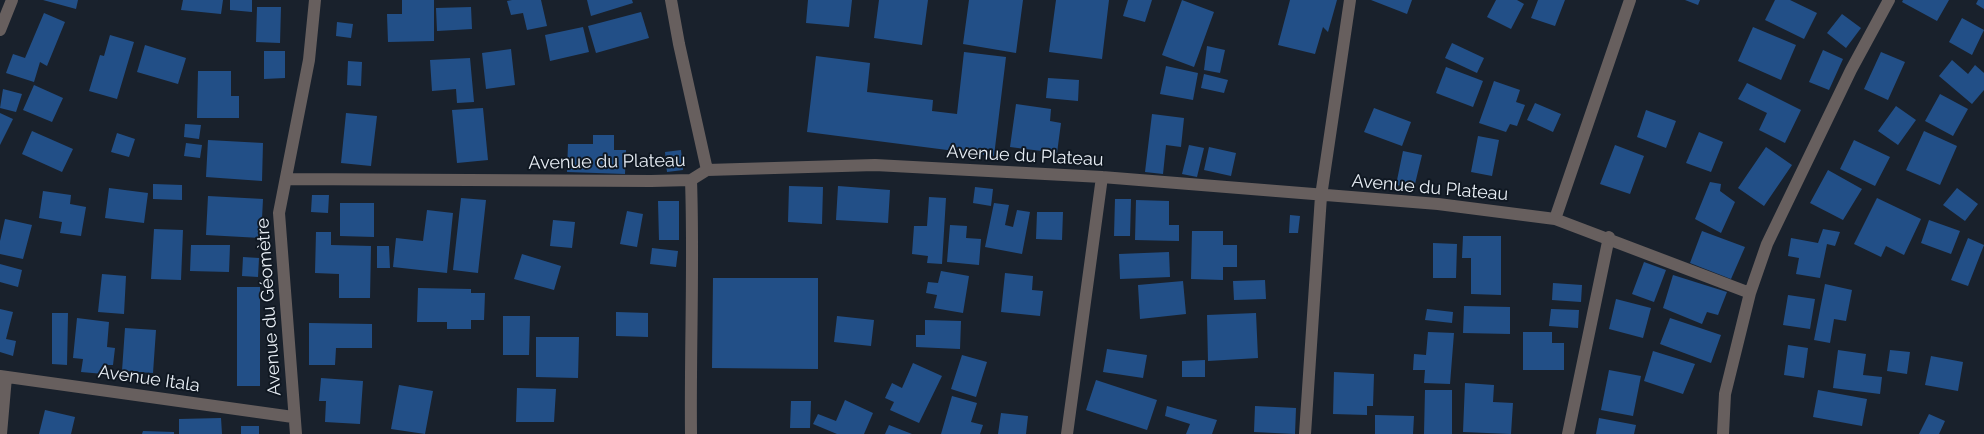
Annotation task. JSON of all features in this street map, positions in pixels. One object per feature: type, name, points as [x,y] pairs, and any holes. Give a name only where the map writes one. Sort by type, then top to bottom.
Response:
[{"type":"street","points":[[0,30],[12,0]]},
{"type":"street","name":"Avenue du Géomètre","points":[[296,434],[279,213],[309,60],[315,0]]},
{"type":"street","points":[[671,0],[707,170]]},
{"type":"street","points":[[1305,434],[1321,196],[1350,0]]},
{"type":"street","points":[[1555,218],[1630,0]]},
{"type":"street","points":[[1723,434],[1725,394],[1750,293],[1767,244],[1851,70],[1889,0]]},
{"type":"street","name":"Avenue du Plateau","points":[[286,179],[691,180],[707,170],[874,165],[1102,177],[1438,204],[1555,218],[1609,237],[1750,293]]},
{"type":"street","points":[[1067,434],[1102,177]]},
{"type":"street","points":[[691,180],[694,259],[690,361],[691,434]]},
{"type":"street","points":[[1568,434],[1609,237]]},
{"type":"street","points":[[1,434],[3,376]]},
{"type":"street","name":"Avenue Itala","points":[[3,376],[294,417]]},
{"type":"building","points":[[43,0],[78,0],[76,9]]},
{"type":"building","points":[[183,0],[223,0],[221,14],[181,10]]},
{"type":"building","points":[[230,0],[252,0],[252,12],[230,10]]},
{"type":"building","points":[[402,0],[434,0],[434,41],[388,42],[387,14],[402,14]]},
{"type":"building","points":[[541,0],[547,26],[527,30],[523,13],[511,15],[507,1]]},
{"type":"building","points":[[587,0],[632,0],[633,3],[591,16]]},
{"type":"building","points":[[808,0],[852,0],[849,27],[806,23]]},
{"type":"building","points":[[879,0],[928,0],[922,45],[874,38]]},
{"type":"building","points":[[969,0],[1023,0],[1016,53],[963,44]]},
{"type":"building","points":[[1056,0],[1109,0],[1102,59],[1049,52]]},
{"type":"building","points":[[1128,0],[1152,0],[1145,22],[1123,16]]},
{"type":"building","points":[[1182,0],[1214,12],[1194,67],[1162,55]]},
{"type":"building","points":[[1290,0],[1337,0],[1328,32],[1323,27],[1315,54],[1278,45]]},
{"type":"building","points":[[1371,0],[1412,0],[1407,14]]},
{"type":"building","points":[[1496,0],[1517,0],[1524,4],[1511,29],[1487,17]]},
{"type":"building","points":[[1538,0],[1565,0],[1555,26],[1531,18]]},
{"type":"building","points":[[1685,0],[1700,0],[1698,5]]},
{"type":"building","points":[[1775,0],[1790,0],[1817,13],[1804,39],[1765,20]]},
{"type":"building","points":[[1903,0],[1949,0],[1937,21],[1902,2]]},
{"type":"building","points":[[1978,0],[1984,0],[1984,9],[1976,4]]},
{"type":"building","points":[[257,7],[281,7],[280,43],[256,42]]},
{"type":"building","points":[[471,7],[472,29],[437,31],[436,8]]},
{"type":"building","points":[[641,12],[649,38],[596,53],[588,26]]},
{"type":"building","points":[[44,13],[65,22],[47,66],[40,62],[34,82],[6,73],[13,54],[25,58]]},
{"type":"building","points":[[1842,14],[1861,28],[1846,48],[1827,33]]},
{"type":"building","points":[[1962,18],[1984,30],[1972,55],[1949,42]]},
{"type":"building","points":[[337,22],[353,24],[351,38],[336,36]]},
{"type":"building","points":[[583,27],[589,52],[550,61],[545,35]]},
{"type":"building","points":[[1753,27],[1796,45],[1781,80],[1738,61]]},
{"type":"building","points":[[110,35],[134,42],[117,99],[89,91],[100,55],[104,56]]},
{"type":"building","points":[[1452,43],[1484,58],[1477,73],[1445,58]]},
{"type":"building","points":[[145,45],[186,58],[178,84],[137,72]]},
{"type":"building","points":[[1207,46],[1225,50],[1220,73],[1204,70]]},
{"type":"building","points":[[511,49],[515,85],[486,89],[482,53]]},
{"type":"building","points":[[1823,50],[1843,59],[1829,90],[1809,82]]},
{"type":"building","points":[[264,51],[285,51],[285,78],[264,79]]},
{"type":"building","points":[[964,52],[1006,57],[994,156],[807,132],[816,56],[870,63],[867,92],[933,100],[932,111],[957,114]]},
{"type":"building","points":[[1881,52],[1905,62],[1888,100],[1864,89]]},
{"type":"building","points":[[470,58],[474,102],[457,103],[456,89],[432,91],[430,60]]},
{"type":"building","points":[[1952,60],[1968,74],[1975,65],[1984,73],[1984,90],[1972,104],[1939,76]]},
{"type":"building","points":[[348,61],[362,62],[361,86],[347,85]]},
{"type":"building","points":[[1166,66],[1198,73],[1193,100],[1160,94]]},
{"type":"building","points":[[1446,67],[1483,81],[1473,107],[1436,93]]},
{"type":"building","points":[[198,71],[231,71],[231,96],[239,96],[239,118],[197,118]]},
{"type":"building","points":[[1204,74],[1228,80],[1224,93],[1201,88]]},
{"type":"building","points":[[1048,78],[1079,80],[1078,101],[1046,98]]},
{"type":"building","points":[[1494,81],[1520,90],[1516,102],[1525,105],[1517,126],[1510,124],[1506,132],[1479,123]]},
{"type":"building","points":[[1747,83],[1801,110],[1785,143],[1759,130],[1767,113],[1738,99]]},
{"type":"building","points":[[34,85],[63,98],[52,122],[23,110]]},
{"type":"building","points":[[3,89],[22,94],[16,112],[0,108]]},
{"type":"building","points":[[1940,94],[1968,109],[1953,136],[1925,121]]},
{"type":"building","points":[[1535,103],[1561,114],[1553,132],[1527,120]]},
{"type":"building","points":[[1016,104],[1051,109],[1050,121],[1061,123],[1057,153],[1010,147]]},
{"type":"building","points":[[1896,106],[1916,120],[1898,145],[1878,131]]},
{"type":"building","points":[[483,108],[488,160],[457,163],[452,110]]},
{"type":"building","points":[[1374,108],[1411,122],[1402,146],[1364,132]]},
{"type":"building","points":[[1646,110],[1676,121],[1666,148],[1637,137]]},
{"type":"building","points":[[0,113],[13,119],[0,145]]},
{"type":"building","points":[[346,113],[377,116],[371,166],[341,163]]},
{"type":"building","points":[[1152,114],[1184,118],[1181,147],[1166,145],[1163,174],[1145,172]]},
{"type":"building","points":[[185,124],[201,125],[199,139],[184,137]]},
{"type":"building","points":[[32,131],[73,149],[62,172],[22,154]]},
{"type":"building","points":[[1924,131],[1957,146],[1940,185],[1906,170]]},
{"type":"building","points":[[1699,132],[1723,142],[1711,172],[1686,163]]},
{"type":"building","points":[[117,133],[135,139],[129,157],[111,152]]},
{"type":"building","points":[[593,135],[614,135],[614,150],[626,150],[625,174],[567,172],[568,144],[593,144]]},
{"type":"building","points":[[1478,136],[1499,140],[1492,176],[1471,172]]},
{"type":"building","points":[[208,140],[263,143],[262,181],[206,177]]},
{"type":"building","points":[[1854,140],[1890,157],[1875,186],[1840,169]]},
{"type":"building","points":[[186,143],[202,145],[200,158],[184,156]]},
{"type":"building","points":[[1189,145],[1204,148],[1197,177],[1182,174]]},
{"type":"building","points":[[1615,145],[1644,156],[1630,194],[1600,184]]},
{"type":"building","points":[[1209,147],[1236,153],[1231,176],[1204,170]]},
{"type":"building","points":[[1766,147],[1792,165],[1764,206],[1738,188]]},
{"type":"building","points":[[681,150],[683,170],[667,172],[665,152]]},
{"type":"building","points":[[1403,151],[1422,155],[1414,188],[1396,185]]},
{"type":"building","points":[[1828,170],[1862,189],[1843,220],[1810,203]]},
{"type":"building","points":[[1710,182],[1721,184],[1720,191],[1735,202],[1721,233],[1695,219]]},
{"type":"building","points":[[153,184],[182,185],[182,200],[153,199]]},
{"type":"building","points":[[789,186],[823,187],[822,224],[788,222]]},
{"type":"building","points":[[838,186],[890,190],[888,223],[836,220]]},
{"type":"building","points":[[975,187],[993,189],[991,206],[973,203]]},
{"type":"building","points":[[109,188],[148,193],[144,223],[105,218]]},
{"type":"building","points":[[1957,188],[1978,204],[1965,221],[1943,205]]},
{"type":"building","points":[[43,191],[71,195],[70,204],[86,207],[81,236],[60,233],[62,222],[39,218]]},
{"type":"building","points":[[312,195],[329,195],[328,213],[311,212]]},
{"type":"building","points":[[208,196],[263,199],[261,238],[206,235]]},
{"type":"building","points":[[929,197],[946,198],[942,264],[927,263],[928,256],[912,254],[914,226],[927,226]]},
{"type":"building","points":[[461,198],[486,200],[478,273],[453,270]]},
{"type":"building","points":[[1877,198],[1921,219],[1904,255],[1886,246],[1881,257],[1854,244]]},
{"type":"building","points":[[1115,199],[1131,199],[1130,236],[1114,236]]},
{"type":"building","points":[[1136,200],[1169,201],[1169,225],[1179,225],[1179,241],[1135,240]]},
{"type":"building","points":[[658,201],[679,201],[679,240],[659,240]]},
{"type":"building","points":[[340,203],[374,203],[374,237],[340,236]]},
{"type":"building","points":[[994,203],[1009,205],[1005,225],[1013,227],[1017,210],[1030,212],[1022,254],[985,247]]},
{"type":"building","points":[[427,210],[453,213],[447,273],[393,267],[396,238],[423,241]]},
{"type":"building","points":[[627,211],[643,214],[637,247],[620,244]]},
{"type":"building","points":[[1037,212],[1063,212],[1062,240],[1036,239]]},
{"type":"building","points":[[1290,215],[1300,216],[1298,233],[1289,233]]},
{"type":"building","points":[[5,219],[32,225],[23,259],[0,254],[0,241]]},
{"type":"building","points":[[553,220],[575,222],[572,248],[550,246]]},
{"type":"building","points":[[1929,220],[1960,231],[1951,254],[1921,243]]},
{"type":"building","points":[[950,225],[967,226],[966,238],[981,239],[979,265],[947,262]]},
{"type":"building","points":[[154,229],[183,230],[181,280],[151,279]]},
{"type":"building","points":[[1823,229],[1840,232],[1835,246],[1827,244],[1820,278],[1796,274],[1799,258],[1788,256],[1791,238],[1818,243]]},
{"type":"building","points":[[1192,231],[1223,231],[1223,245],[1237,245],[1237,267],[1223,267],[1223,280],[1191,279]]},
{"type":"building","points":[[1702,231],[1745,247],[1731,279],[1690,263]]},
{"type":"building","points":[[316,232],[331,232],[331,245],[371,246],[370,298],[339,298],[339,274],[315,273]]},
{"type":"building","points":[[1463,236],[1501,236],[1501,295],[1471,294],[1471,258],[1462,258]]},
{"type":"building","points":[[1968,238],[1984,245],[1968,286],[1951,280]]},
{"type":"building","points":[[1433,243],[1457,244],[1456,278],[1433,278]]},
{"type":"building","points":[[191,245],[230,245],[229,272],[190,271]]},
{"type":"building","points":[[377,246],[389,246],[390,268],[377,268]]},
{"type":"building","points":[[652,248],[678,251],[676,267],[650,264]]},
{"type":"building","points":[[1169,252],[1170,277],[1120,279],[1119,254]]},
{"type":"building","points":[[522,254],[561,266],[554,290],[514,279]]},
{"type":"building","points":[[243,257],[259,258],[258,277],[242,276]]},
{"type":"building","points":[[1644,262],[1666,270],[1654,302],[1632,294]]},
{"type":"building","points":[[0,264],[22,270],[18,287],[0,282]]},
{"type":"building","points":[[941,271],[969,276],[963,313],[934,308],[937,295],[926,293],[928,282],[938,283]]},
{"type":"building","points":[[1005,273],[1033,276],[1032,290],[1043,291],[1040,316],[1001,312]]},
{"type":"building","points":[[102,274],[126,276],[124,314],[98,312]]},
{"type":"building","points":[[1673,275],[1727,292],[1718,315],[1707,312],[1702,324],[1663,308]]},
{"type":"building","points":[[713,278],[818,278],[818,369],[712,368]]},
{"type":"building","points":[[1265,280],[1266,299],[1234,300],[1233,281]]},
{"type":"building","points":[[1183,281],[1186,314],[1140,319],[1138,285]]},
{"type":"building","points":[[1553,283],[1582,285],[1581,302],[1552,300]]},
{"type":"building","points":[[1825,284],[1852,290],[1846,321],[1834,319],[1830,343],[1814,340]]},
{"type":"building","points":[[237,287],[260,287],[260,386],[237,386]]},
{"type":"building","points":[[418,288],[471,289],[471,293],[485,293],[484,320],[471,320],[471,329],[447,329],[447,322],[417,322]]},
{"type":"building","points":[[1788,295],[1815,299],[1810,329],[1783,325]]},
{"type":"building","points":[[1616,299],[1651,308],[1643,338],[1609,329]]},
{"type":"building","points":[[1464,306],[1510,307],[1510,334],[1463,333]]},
{"type":"building","points":[[0,309],[13,312],[6,339],[16,341],[13,356],[0,352]]},
{"type":"building","points":[[1427,309],[1453,312],[1452,323],[1425,320]]},
{"type":"building","points":[[1551,309],[1579,310],[1578,328],[1549,326]]},
{"type":"building","points":[[616,312],[648,313],[648,337],[616,336]]},
{"type":"building","points":[[52,313],[68,313],[67,365],[52,364]]},
{"type":"building","points":[[1256,313],[1258,358],[1208,361],[1207,315]]},
{"type":"building","points":[[503,316],[530,316],[529,355],[503,355]]},
{"type":"building","points":[[837,316],[874,320],[871,346],[834,342]]},
{"type":"building","points":[[77,318],[109,322],[107,347],[115,348],[113,365],[104,365],[104,374],[81,372],[83,359],[73,358]]},
{"type":"building","points":[[1670,318],[1721,335],[1711,363],[1660,344]]},
{"type":"building","points":[[925,320],[961,321],[960,349],[916,347],[916,335],[925,335]]},
{"type":"building","points":[[309,323],[372,324],[372,348],[336,348],[335,365],[309,365]]},
{"type":"building","points":[[125,328],[156,330],[153,373],[122,371]]},
{"type":"building","points":[[1428,332],[1454,333],[1450,384],[1424,383],[1425,370],[1413,370],[1414,354],[1426,355]]},
{"type":"building","points":[[1523,332],[1552,332],[1552,343],[1564,343],[1564,370],[1523,370]]},
{"type":"building","points":[[536,337],[579,337],[578,378],[536,377]]},
{"type":"building","points":[[1788,345],[1808,348],[1804,378],[1784,375]]},
{"type":"building","points":[[1107,349],[1147,355],[1143,378],[1103,372]]},
{"type":"building","points":[[1838,350],[1866,354],[1863,375],[1882,377],[1880,394],[1833,388]]},
{"type":"building","points":[[1890,350],[1910,352],[1907,374],[1887,371]]},
{"type":"building","points":[[1653,351],[1695,364],[1683,394],[1644,381]]},
{"type":"building","points":[[962,355],[987,362],[976,397],[951,389]]},
{"type":"building","points":[[1931,356],[1963,362],[1958,391],[1925,385]]},
{"type":"building","points":[[1205,360],[1205,377],[1182,377],[1182,361]]},
{"type":"building","points":[[913,363],[942,376],[919,423],[890,410],[894,402],[885,398],[892,383],[902,388]]},
{"type":"building","points":[[1609,370],[1641,376],[1633,416],[1601,410]]},
{"type":"building","points":[[1334,372],[1374,374],[1373,406],[1367,406],[1367,415],[1333,414]]},
{"type":"building","points":[[321,378],[363,381],[360,424],[325,422],[326,401],[319,401]]},
{"type":"building","points":[[1096,380],[1157,400],[1147,430],[1086,410]]},
{"type":"building","points":[[1465,383],[1494,385],[1493,402],[1513,403],[1511,434],[1463,432]]},
{"type":"building","points":[[399,385],[433,391],[425,434],[391,429]]},
{"type":"building","points":[[517,388],[556,389],[554,422],[516,422]]},
{"type":"building","points":[[1425,390],[1452,390],[1452,434],[1424,434]]},
{"type":"building","points":[[1818,390],[1867,399],[1862,426],[1813,417]]},
{"type":"building","points":[[952,396],[977,403],[971,422],[983,425],[980,434],[941,434]]},
{"type":"building","points":[[845,400],[873,413],[864,434],[837,434],[813,424],[818,414],[836,421]]},
{"type":"building","points":[[791,401],[811,401],[810,428],[790,428]]},
{"type":"building","points":[[1167,406],[1217,420],[1212,434],[1186,434],[1190,424],[1165,416]]},
{"type":"building","points":[[1255,406],[1296,408],[1295,434],[1254,432]]},
{"type":"building","points":[[45,410],[75,417],[71,434],[39,434]]},
{"type":"building","points":[[1001,413],[1028,416],[1026,434],[998,434]]},
{"type":"building","points":[[1929,414],[1945,421],[1939,434],[1919,434]]},
{"type":"building","points":[[1375,415],[1414,416],[1413,434],[1375,434]]},
{"type":"building","points":[[221,418],[222,434],[179,434],[179,419]]},
{"type":"building","points":[[1599,418],[1636,425],[1634,434],[1596,434]]},
{"type":"building","points":[[889,425],[912,434],[885,434]]},
{"type":"building","points":[[241,426],[259,426],[259,434],[241,434]]},
{"type":"building","points":[[143,431],[174,432],[174,434],[142,434]]}]
